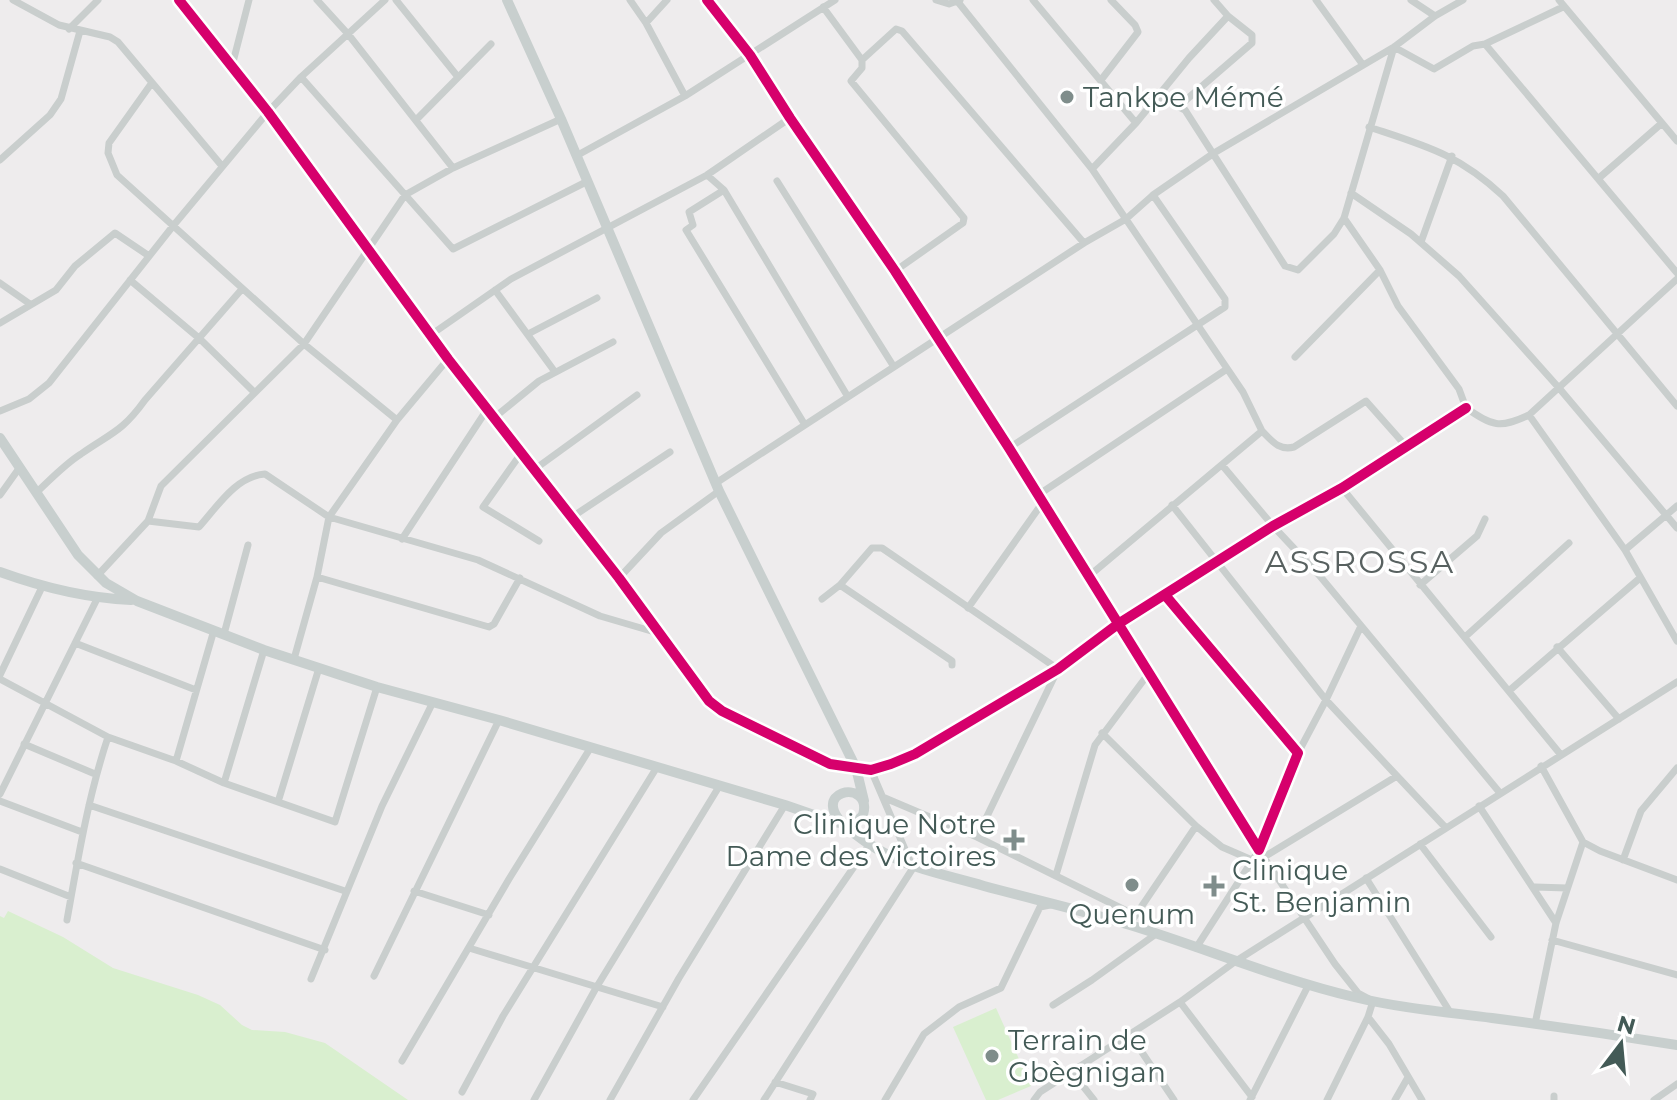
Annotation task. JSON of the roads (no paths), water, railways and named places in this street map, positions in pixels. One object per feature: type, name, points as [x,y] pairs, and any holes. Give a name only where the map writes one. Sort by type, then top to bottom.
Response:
[{"type":"main road","points":[[0,438],[65,537],[97,576],[137,601],[264,650],[377,687],[499,720],[841,823],[861,819],[864,803],[856,768],[717,487],[588,181],[507,0]]},
{"type":"main road","points":[[0,572],[42,587],[97,599],[137,601]]},
{"type":"main road","points":[[864,803],[856,793],[847,792],[839,794],[832,809],[841,823],[869,845],[913,868],[1052,905],[1132,920],[1156,934],[1196,948],[1373,1001],[1677,1045]]},
{"type":"street","points":[[13,0],[69,29],[110,37],[118,42],[222,166]]},
{"type":"street","points":[[69,29],[98,0]]},
{"type":"street","points":[[179,0],[268,112],[448,359],[619,578],[709,701],[722,711],[830,764],[871,770],[915,754],[1058,669],[1118,624],[1216,561],[1342,488],[1466,408]]},
{"type":"street","points":[[232,66],[249,0]]},
{"type":"street","points":[[317,0],[348,34],[453,168]]},
{"type":"street","points":[[0,411],[29,399],[49,383],[268,112],[301,77],[385,0]]},
{"type":"street","points":[[396,0],[458,77]]},
{"type":"street","points":[[630,0],[646,23],[685,96]]},
{"type":"street","points":[[646,23],[667,0]]},
{"type":"street","points":[[707,0],[750,55],[895,271],[1009,448],[1261,854],[1350,984],[1358,993],[1373,1001],[1327,1100]]},
{"type":"street","points":[[576,156],[685,96],[835,0]]},
{"type":"street","points":[[936,0],[949,4],[959,1],[1092,169],[1243,392],[1262,431],[1274,443],[1283,448],[1294,447],[1366,401],[1405,445]]},
{"type":"street","points":[[1033,0],[1136,123]]},
{"type":"street","points":[[1179,106],[1252,43],[1252,35],[1214,0]]},
{"type":"street","points":[[1316,0],[1363,65]]},
{"type":"street","points":[[1411,0],[1435,16]]},
{"type":"street","points":[[619,578],[661,533],[717,487],[805,425],[1084,243],[1126,219],[1153,195],[1214,153],[1394,47],[1435,16],[1463,0]]},
{"type":"street","points":[[1101,80],[1138,32],[1113,1]]},
{"type":"street","points":[[1394,47],[1434,69],[1473,46],[1485,44],[1561,3],[1677,141]]},
{"type":"street","points":[[823,7],[862,60],[862,68],[851,81],[964,218],[963,223],[895,271]]},
{"type":"street","points":[[1092,169],[1228,16]]},
{"type":"street","points":[[862,60],[896,29],[902,31],[1084,243]]},
{"type":"street","points":[[0,160],[50,115],[61,99],[80,31]]},
{"type":"street","points":[[416,120],[491,44]]},
{"type":"street","points":[[1485,44],[1677,273]]},
{"type":"street","points":[[1157,96],[1185,110],[1277,255],[1285,266],[1298,270],[1334,234],[1344,218],[1394,47]]},
{"type":"street","points":[[301,77],[453,249],[588,181]]},
{"type":"street","points":[[151,84],[114,134],[108,153],[117,175],[304,344],[397,420]]},
{"type":"street","points":[[432,334],[511,279],[707,175],[790,118]]},
{"type":"street","points":[[97,576],[148,521],[161,486],[304,344],[405,195],[453,168],[561,119]]},
{"type":"street","points":[[1599,178],[1662,123]]},
{"type":"street","points":[[1369,127],[1452,156],[1479,174],[1503,196],[1677,406]]},
{"type":"street","points":[[1421,242],[1452,156]]},
{"type":"street","points":[[707,175],[724,190],[848,397]]},
{"type":"street","points":[[777,181],[894,367]]},
{"type":"street","points":[[724,190],[689,212],[693,225],[686,230],[805,425]]},
{"type":"street","points":[[1351,193],[1421,242],[1459,276],[1677,528]]},
{"type":"street","points":[[1009,448],[1225,307],[1225,299],[1153,195]]},
{"type":"street","points":[[1344,218],[1380,270],[1398,306],[1459,389],[1466,408],[1493,424],[1506,426],[1529,415],[1677,279]]},
{"type":"street","points":[[0,323],[56,290],[75,266],[115,233],[149,256]]},
{"type":"street","points":[[1295,357],[1380,270]]},
{"type":"street","points":[[130,280],[200,339],[254,392]]},
{"type":"street","points":[[0,283],[30,304]]},
{"type":"street","points":[[37,492],[81,454],[108,439],[131,420],[242,289]]},
{"type":"street","points":[[495,290],[555,372]]},
{"type":"street","points":[[528,334],[597,298]]},
{"type":"street","points":[[495,417],[532,386],[613,342]]},
{"type":"street","points":[[294,659],[317,577],[329,517],[397,420],[448,359]]},
{"type":"street","points":[[968,608],[1040,498],[1227,369]]},
{"type":"street","points":[[535,469],[637,395]]},
{"type":"street","points":[[402,539],[488,408]]},
{"type":"street","points":[[1529,415],[1625,550],[1677,641]]},
{"type":"street","points":[[1089,576],[1262,431]]},
{"type":"street","points":[[522,452],[483,507],[539,541]]},
{"type":"street","points":[[572,517],[670,452]]},
{"type":"street","points":[[1222,465],[1319,575],[1500,793]]},
{"type":"street","points":[[0,495],[20,467]]},
{"type":"street","points":[[148,521],[199,527],[231,491],[253,475],[265,474],[329,517],[478,560],[600,616],[660,634]]},
{"type":"street","points":[[1342,488],[1561,755]]},
{"type":"street","points":[[1172,505],[1326,700],[1445,827]]},
{"type":"street","points":[[1625,550],[1677,506]]},
{"type":"street","points":[[1420,585],[1477,536],[1485,519]]},
{"type":"street","points":[[1465,637],[1569,543]]},
{"type":"street","points":[[176,761],[196,690],[248,545]]},
{"type":"street","points":[[822,599],[840,585],[876,546],[1058,669]]},
{"type":"street","points":[[317,577],[489,627],[494,624],[520,578]]},
{"type":"street","points":[[1510,690],[1640,578]]},
{"type":"street","points":[[840,585],[952,661],[952,665]]},
{"type":"street","points":[[42,587],[0,677],[108,737],[176,761],[224,783],[335,822],[377,687]]},
{"type":"street","points":[[1165,595],[1298,753]]},
{"type":"street","points":[[0,794],[97,599]]},
{"type":"street","points":[[1261,854],[1298,753],[1361,626]]},
{"type":"street","points":[[75,643],[196,690]]},
{"type":"street","points":[[1557,647],[1619,719]]},
{"type":"street","points":[[224,783],[264,650]]},
{"type":"street","points":[[278,802],[319,668]]},
{"type":"street","points":[[977,837],[1058,669]]},
{"type":"street","points":[[1056,875],[1090,756],[1102,733],[1149,673]]},
{"type":"street","points":[[1034,1100],[1071,1071],[1180,1002],[1236,961],[1677,682]]},
{"type":"street","points":[[311,979],[382,806],[433,702]]},
{"type":"street","points":[[374,976],[499,720]]},
{"type":"street","points":[[1102,733],[1196,826],[1222,847],[1252,860]]},
{"type":"street","points":[[67,920],[82,832],[95,774],[108,737]]},
{"type":"street","points":[[24,744],[95,774]]},
{"type":"street","points":[[402,1061],[591,747]]},
{"type":"street","points":[[1541,766],[1583,842],[1677,880]]},
{"type":"street","points":[[462,1092],[503,1016],[657,767]]},
{"type":"street","points":[[1623,860],[1641,811],[1677,768]]},
{"type":"street","points":[[764,1100],[913,868],[871,770]]},
{"type":"street","points":[[1196,948],[1252,860],[1397,776]]},
{"type":"street","points":[[534,1100],[596,988],[720,785]]},
{"type":"street","points":[[885,798],[1056,875],[1132,920],[1196,826]]},
{"type":"street","points":[[0,801],[82,832]]},
{"type":"street","points":[[89,805],[345,891]]},
{"type":"street","points":[[610,1100],[785,805]]},
{"type":"street","points":[[1479,806],[1556,923]]},
{"type":"street","points":[[1535,1024],[1556,923],[1583,842]]},
{"type":"street","points":[[1420,844],[1491,937]]},
{"type":"street","points":[[693,1100],[869,845]]},
{"type":"street","points":[[76,863],[325,950]]},
{"type":"street","points":[[0,869],[71,897]]},
{"type":"street","points":[[1366,878],[1450,1012]]},
{"type":"street","points":[[1535,887],[1567,888]]},
{"type":"street","points":[[414,891],[489,915]]},
{"type":"street","points":[[885,1100],[924,1034],[959,1007],[1001,988],[1040,907],[1052,905]]},
{"type":"street","points":[[1053,1005],[1156,934]]},
{"type":"street","points":[[1552,940],[1677,975]]},
{"type":"street","points":[[469,948],[663,1007]]},
{"type":"street","points":[[1180,1002],[1251,1098],[1309,984]]},
{"type":"street","points":[[1368,1017],[1389,1044],[1422,1100]]},
{"type":"street","points":[[1129,1033],[1174,1100]]},
{"type":"street","points":[[1071,1071],[1094,1100]]},
{"type":"street","points":[[1395,1100],[1407,1079]]},
{"type":"street","points":[[775,1082],[813,1094],[810,1100]]},
{"type":"street","points":[[1654,1100],[1677,1084]]},
{"type":"place","name":"Tankpe Mémé","points":[[1067,97]]},
{"type":"place","name":"Clinique Notre Dame des Victoires","points":[[1014,840]]},
{"type":"place","name":"Quenum","points":[[1132,885]]},
{"type":"place","name":"Clinique St. Benjamin","points":[[1214,886]]},
{"type":"place","name":"Terrain de Gbègnigan","points":[[992,1056]]},
{"type":"district","name":"ASSROSSA","points":[[1360,561]]}]
